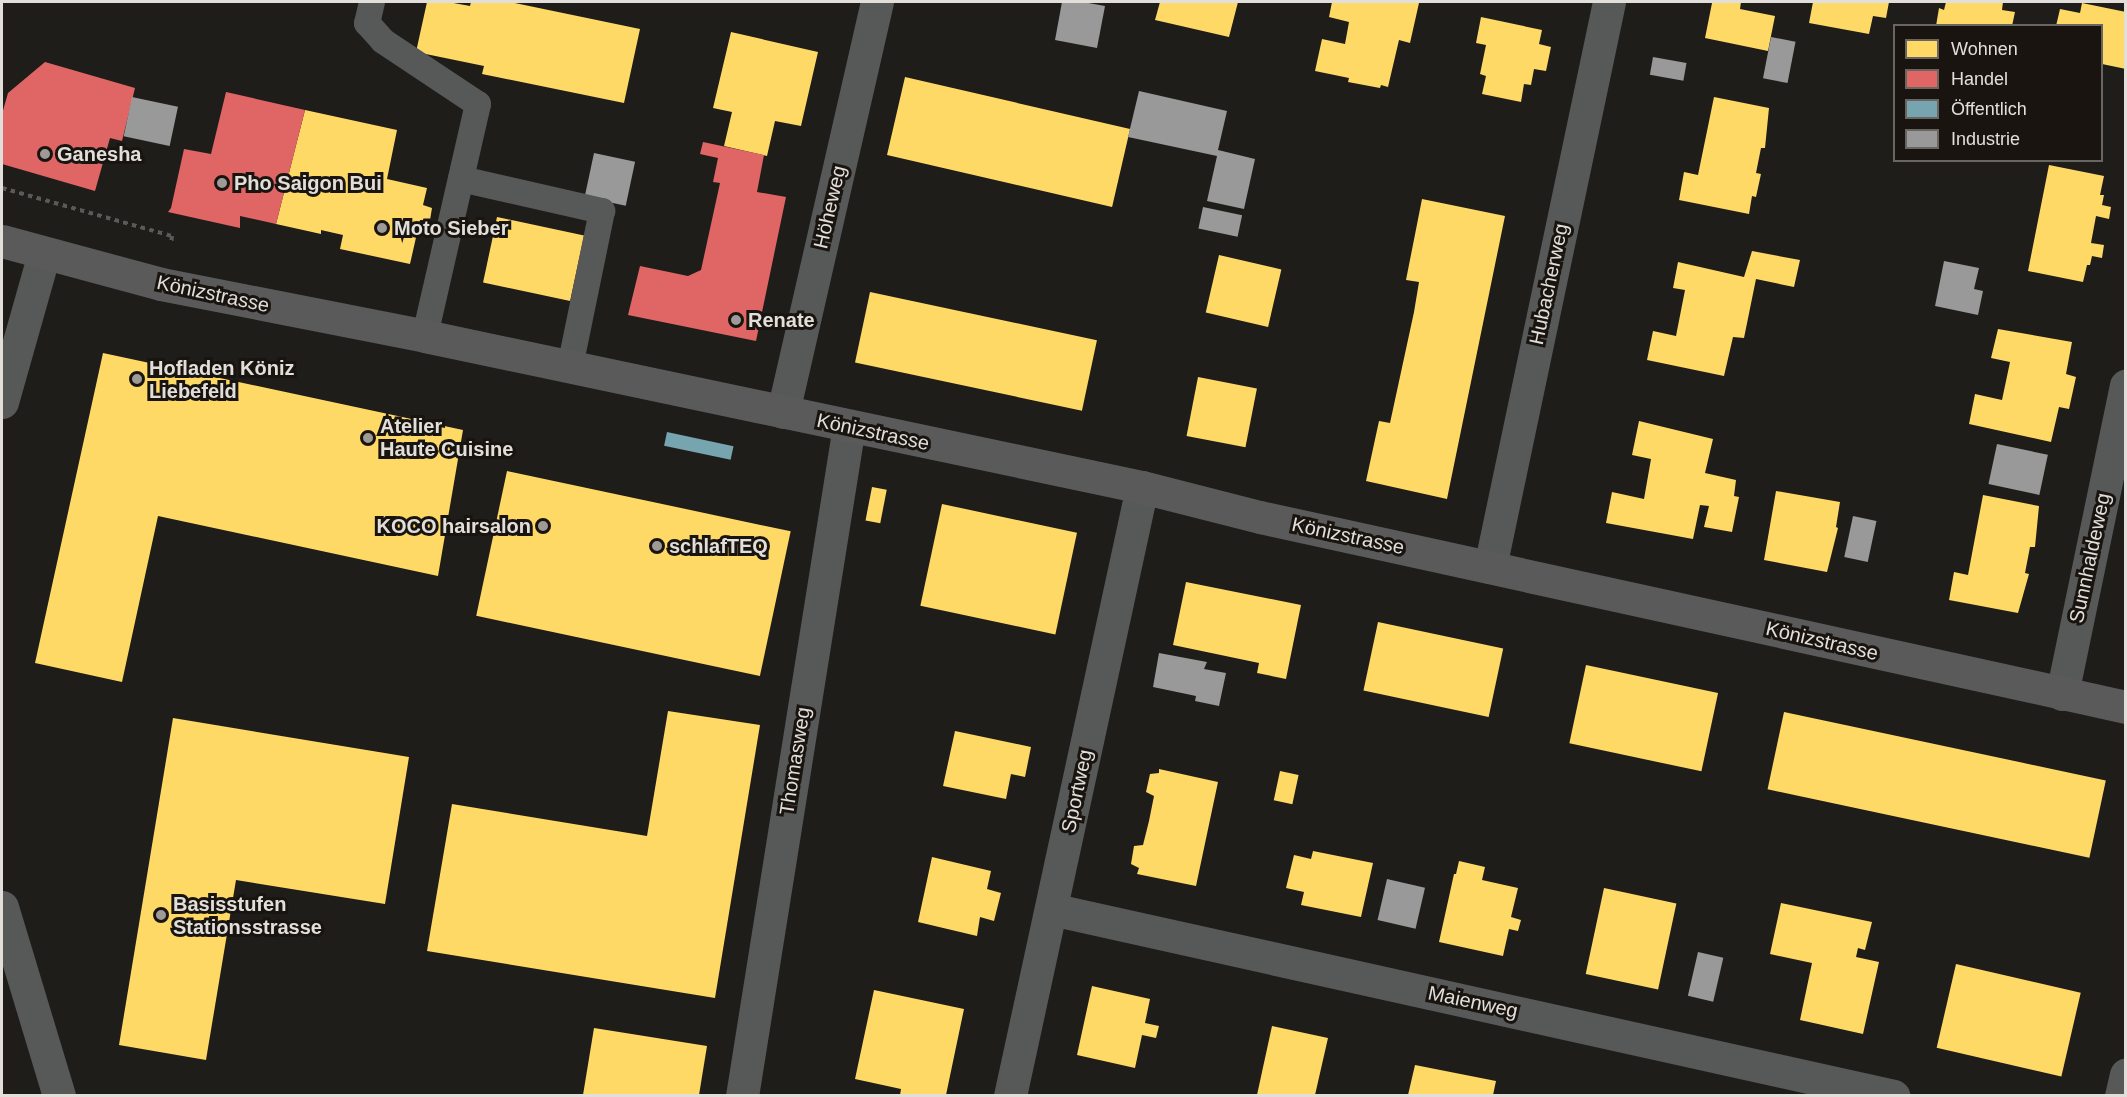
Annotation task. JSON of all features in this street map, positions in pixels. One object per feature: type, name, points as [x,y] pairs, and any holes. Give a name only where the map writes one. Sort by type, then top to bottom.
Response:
[{"type":"main road","name":"Könizstrasse","points":[[2,241],[161,284],[425,336],[1142,487],[1260,517],[2126,707]]},
{"type":"street","name":"Höheweg","points":[[783,412],[877,2]]},
{"type":"street","name":"Hubacherweg","points":[[1490,567],[1609,2]]},
{"type":"street","points":[[2,402],[44,254]]},
{"type":"street","name":"Sunnhaldeweg","points":[[2062,694],[2126,386]]},
{"type":"street","name":"Thomasweg","points":[[742,1095],[849,426]]},
{"type":"street","name":"Sportweg","points":[[1010,1095],[1142,487]]},
{"type":"street","points":[[2,907],[58,1095]]},
{"type":"street","name":"Maienweg","points":[[1052,909],[1894,1095]]},
{"type":"street","points":[[2121,1095],[2126,1076]]},
{"type":"lane","points":[[372,2],[367,22],[383,41],[478,104],[425,336]]},
{"type":"lane","points":[[461,179],[602,211],[570,367]]},
{"type":"building: Wohnen","points":[[427,2],[448,2],[470,6],[471,2],[510,2],[640,29],[624,103],[482,74],[484,66],[416,52]]},
{"type":"building: Wohnen","points":[[1160,2],[1238,2],[1229,37],[1155,20]]},
{"type":"building: Wohnen","points":[[1332,2],[1419,3],[1410,43],[1399,40],[1388,87],[1381,85],[1380,88],[1348,82],[1349,78],[1315,71],[1322,39],[1345,44],[1349,22],[1329,17]]},
{"type":"building: Wohnen","points":[[1708,2],[1741,2],[1740,9],[1775,16],[1768,51],[1705,38],[1712,3]]},
{"type":"building: Wohnen","points":[[1813,2],[1889,2],[1886,18],[1873,16],[1869,34],[1809,23]]},
{"type":"building: Wohnen","points":[[1946,2],[2003,2],[2002,10],[2015,12],[2012,24],[1936,24],[1939,8],[1944,10]]},
{"type":"building: Wohnen","points":[[2082,3],[2126,12],[2126,69],[2103,64],[2103,24],[2056,24],[2060,9],[2080,13]]},
{"type":"building: Wohnen","points":[[1481,17],[1542,30],[1539,44],[1551,47],[1546,71],[1534,69],[1531,85],[1524,84],[1521,102],[1482,94],[1486,76],[1480,74],[1486,45],[1476,43]]},
{"type":"building: Wohnen","points":[[731,32],[818,52],[801,126],[775,121],[767,156],[724,146],[732,112],[713,108]]},
{"type":"building: Wohnen","points":[[905,77],[1130,129],[1112,207],[887,155]]},
{"type":"building: Wohnen","points":[[1714,97],[1769,108],[1765,148],[1761,148],[1756,173],[1761,174],[1756,197],[1752,196],[1749,214],[1679,200],[1684,172],[1698,175]]},
{"type":"building: Wohnen","points":[[305,110],[397,130],[387,179],[427,188],[423,205],[432,208],[430,220],[420,220],[410,264],[340,249],[343,235],[321,230],[321,234],[276,224]]},
{"type":"building: Wohnen","points":[[2049,165],[2104,176],[2100,195],[2104,195],[2102,205],[2111,207],[2109,219],[2096,216],[2091,243],[2104,245],[2102,258],[2092,256],[2083,282],[2028,271]]},
{"type":"building: Wohnen","points":[[1422,199],[1505,216],[1447,499],[1366,481],[1379,421],[1390,423],[1414,312],[1419,282],[1406,280]]},
{"type":"building: Wohnen","points":[[497,217],[584,236],[570,301],[483,283]]},
{"type":"building: Wohnen","points":[[1752,251],[1800,260],[1794,287],[1756,279],[1744,338],[1733,337],[1724,376],[1647,360],[1653,331],[1676,336],[1685,290],[1673,288],[1678,262],[1744,277]]},
{"type":"building: Wohnen","points":[[1219,255],[1281,269],[1268,327],[1206,312]]},
{"type":"building: Wohnen","points":[[870,292],[1097,340],[1082,411],[855,362]]},
{"type":"building: Wohnen","points":[[1998,329],[2072,342],[2066,374],[2076,377],[2069,409],[2059,407],[2051,442],[1969,424],[1975,394],[2002,400],[2010,362],[1991,358]]},
{"type":"building: Wohnen","points":[[103,353],[463,430],[438,576],[158,516],[122,682],[35,663]]},
{"type":"building: Wohnen","points":[[1198,377],[1257,388],[1245,447],[1187,436]]},
{"type":"building: Wohnen","points":[[1639,421],[1713,439],[1705,473],[1736,480],[1734,496],[1739,497],[1732,532],[1704,527],[1709,506],[1700,505],[1693,539],[1606,523],[1612,492],[1644,499],[1651,459],[1632,455]]},
{"type":"building: Wohnen","points":[[507,471],[791,531],[760,676],[476,616]]},
{"type":"building: Wohnen","points":[[872,487],[887,490],[880,523],[866,520]]},
{"type":"building: Wohnen","points":[[1776,491],[1840,502],[1836,527],[1838,528],[1827,572],[1764,560]]},
{"type":"building: Wohnen","points":[[1983,495],[2039,506],[2035,547],[2030,547],[2025,573],[2029,574],[2018,613],[1949,600],[1954,572],[1968,575]]},
{"type":"building: Wohnen","points":[[942,504],[1077,533],[1055,634],[920,606]]},
{"type":"building: Wohnen","points":[[1186,582],[1301,605],[1286,679],[1257,673],[1259,663],[1173,645]]},
{"type":"building: Wohnen","points":[[1378,622],[1503,649],[1489,717],[1363,690]]},
{"type":"building: Wohnen","points":[[1586,665],[1718,693],[1701,771],[1569,743]]},
{"type":"building: Wohnen","points":[[668,711],[760,725],[715,998],[427,951],[452,804],[647,836]]},
{"type":"building: Wohnen","points":[[1784,712],[2106,780],[2089,858],[1768,789]]},
{"type":"building: Wohnen","points":[[173,718],[409,757],[385,904],[236,880],[206,1060],[119,1045]]},
{"type":"building: Wohnen","points":[[955,731],[1031,747],[1025,777],[1011,774],[1006,799],[943,786]]},
{"type":"building: Wohnen","points":[[1159,769],[1218,782],[1196,886],[1137,874],[1139,868],[1131,864],[1134,846],[1143,845],[1149,821],[1154,796],[1146,792],[1150,774],[1159,773]]},
{"type":"building: Wohnen","points":[[1280,771],[1299,775],[1292,804],[1274,800]]},
{"type":"building: Wohnen","points":[[1313,851],[1373,863],[1361,917],[1301,905],[1304,892],[1286,888],[1294,855],[1311,859]]},
{"type":"building: Wohnen","points":[[932,857],[991,871],[987,889],[1001,893],[994,921],[980,917],[977,936],[918,922]]},
{"type":"building: Wohnen","points":[[1459,861],[1485,867],[1482,880],[1518,888],[1511,917],[1521,920],[1518,931],[1509,929],[1503,956],[1439,942]]},
{"type":"building: Wohnen","points":[[1604,888],[1676,903],[1658,989],[1586,974]]},
{"type":"building: Wohnen","points":[[1781,903],[1872,922],[1865,950],[1858,948],[1856,957],[1879,962],[1863,1034],[1800,1020],[1812,963],[1770,954]]},
{"type":"building: Wohnen","points":[[1956,964],[2081,993],[2061,1077],[1937,1048]]},
{"type":"building: Wohnen","points":[[1092,986],[1150,999],[1145,1023],[1159,1026],[1156,1038],[1142,1035],[1135,1068],[1077,1055]]},
{"type":"building: Wohnen","points":[[874,990],[964,1009],[946,1095],[900,1095],[901,1089],[855,1079]]},
{"type":"building: Wohnen","points":[[1272,1026],[1328,1038],[1315,1095],[1257,1095]]},
{"type":"building: Wohnen","points":[[594,1028],[707,1046],[699,1095],[583,1095]]},
{"type":"building: Wohnen","points":[[1415,1065],[1496,1081],[1493,1095],[1408,1095]]},
{"type":"building: Handel","points":[[45,62],[135,88],[122,141],[110,138],[95,191],[2,164],[2,114],[8,93]]},
{"type":"building: Handel","points":[[226,92],[305,110],[276,224],[240,216],[240,228],[168,212],[171,208],[184,149],[211,154]]},
{"type":"building: Handel","points":[[703,142],[764,155],[757,192],[786,197],[756,341],[628,315],[640,266],[688,276],[701,270],[720,183],[713,182],[718,158],[700,154]]},
{"type":"building: Öffentlich","points":[[667,432],[734,446],[731,460],[664,446]]},
{"type":"building: Industrie","points":[[1062,2],[1083,2],[1105,6],[1097,48],[1055,40]]},
{"type":"building: Industrie","points":[[1771,37],[1796,42],[1788,83],[1763,78]]},
{"type":"building: Industrie","points":[[1653,57],[1686,63],[1683,81],[1650,75]]},
{"type":"building: Industrie","points":[[1139,91],[1227,111],[1218,150],[1255,159],[1244,209],[1207,201],[1217,156],[1128,137]]},
{"type":"building: Industrie","points":[[132,97],[178,107],[170,146],[124,136]]},
{"type":"building: Industrie","points":[[594,153],[635,162],[626,206],[585,197]]},
{"type":"building: Industrie","points":[[1203,207],[1242,215],[1238,237],[1198,229]]},
{"type":"building: Industrie","points":[[1944,261],[1979,268],[1974,289],[1983,291],[1978,315],[1935,306]]},
{"type":"building: Industrie","points":[[1997,444],[2048,455],[2039,495],[1988,484]]},
{"type":"building: Industrie","points":[[1853,516],[1876,521],[1868,562],[1844,557]]},
{"type":"building: Industrie","points":[[1159,653],[1207,662],[1204,669],[1226,673],[1219,706],[1195,701],[1196,696],[1153,687]]},
{"type":"building: Industrie","points":[[1387,879],[1425,888],[1416,929],[1378,920]]},
{"type":"building: Industrie","points":[[1698,952],[1723,958],[1713,1002],[1688,996]]},
{"type":"place","name":"Ganesha","points":[[45,154]]},
{"type":"place","name":"Pho Saigon Bui","points":[[222,183]]},
{"type":"place","name":"Moto Sieber","points":[[382,228]]},
{"type":"place","name":"Renate","points":[[736,320]]},
{"type":"place","name":"Hofladen Köniz Liebefeld","points":[[137,379]]},
{"type":"place","name":"Atelier Haute Cuisine","points":[[368,438]]},
{"type":"place","name":"KOCO hairsalon","points":[[543,526]]},
{"type":"place","name":"schlafTEQ","points":[[657,546]]},
{"type":"place","name":"Basisstufen Stationsstrasse","points":[[161,915]]}]
